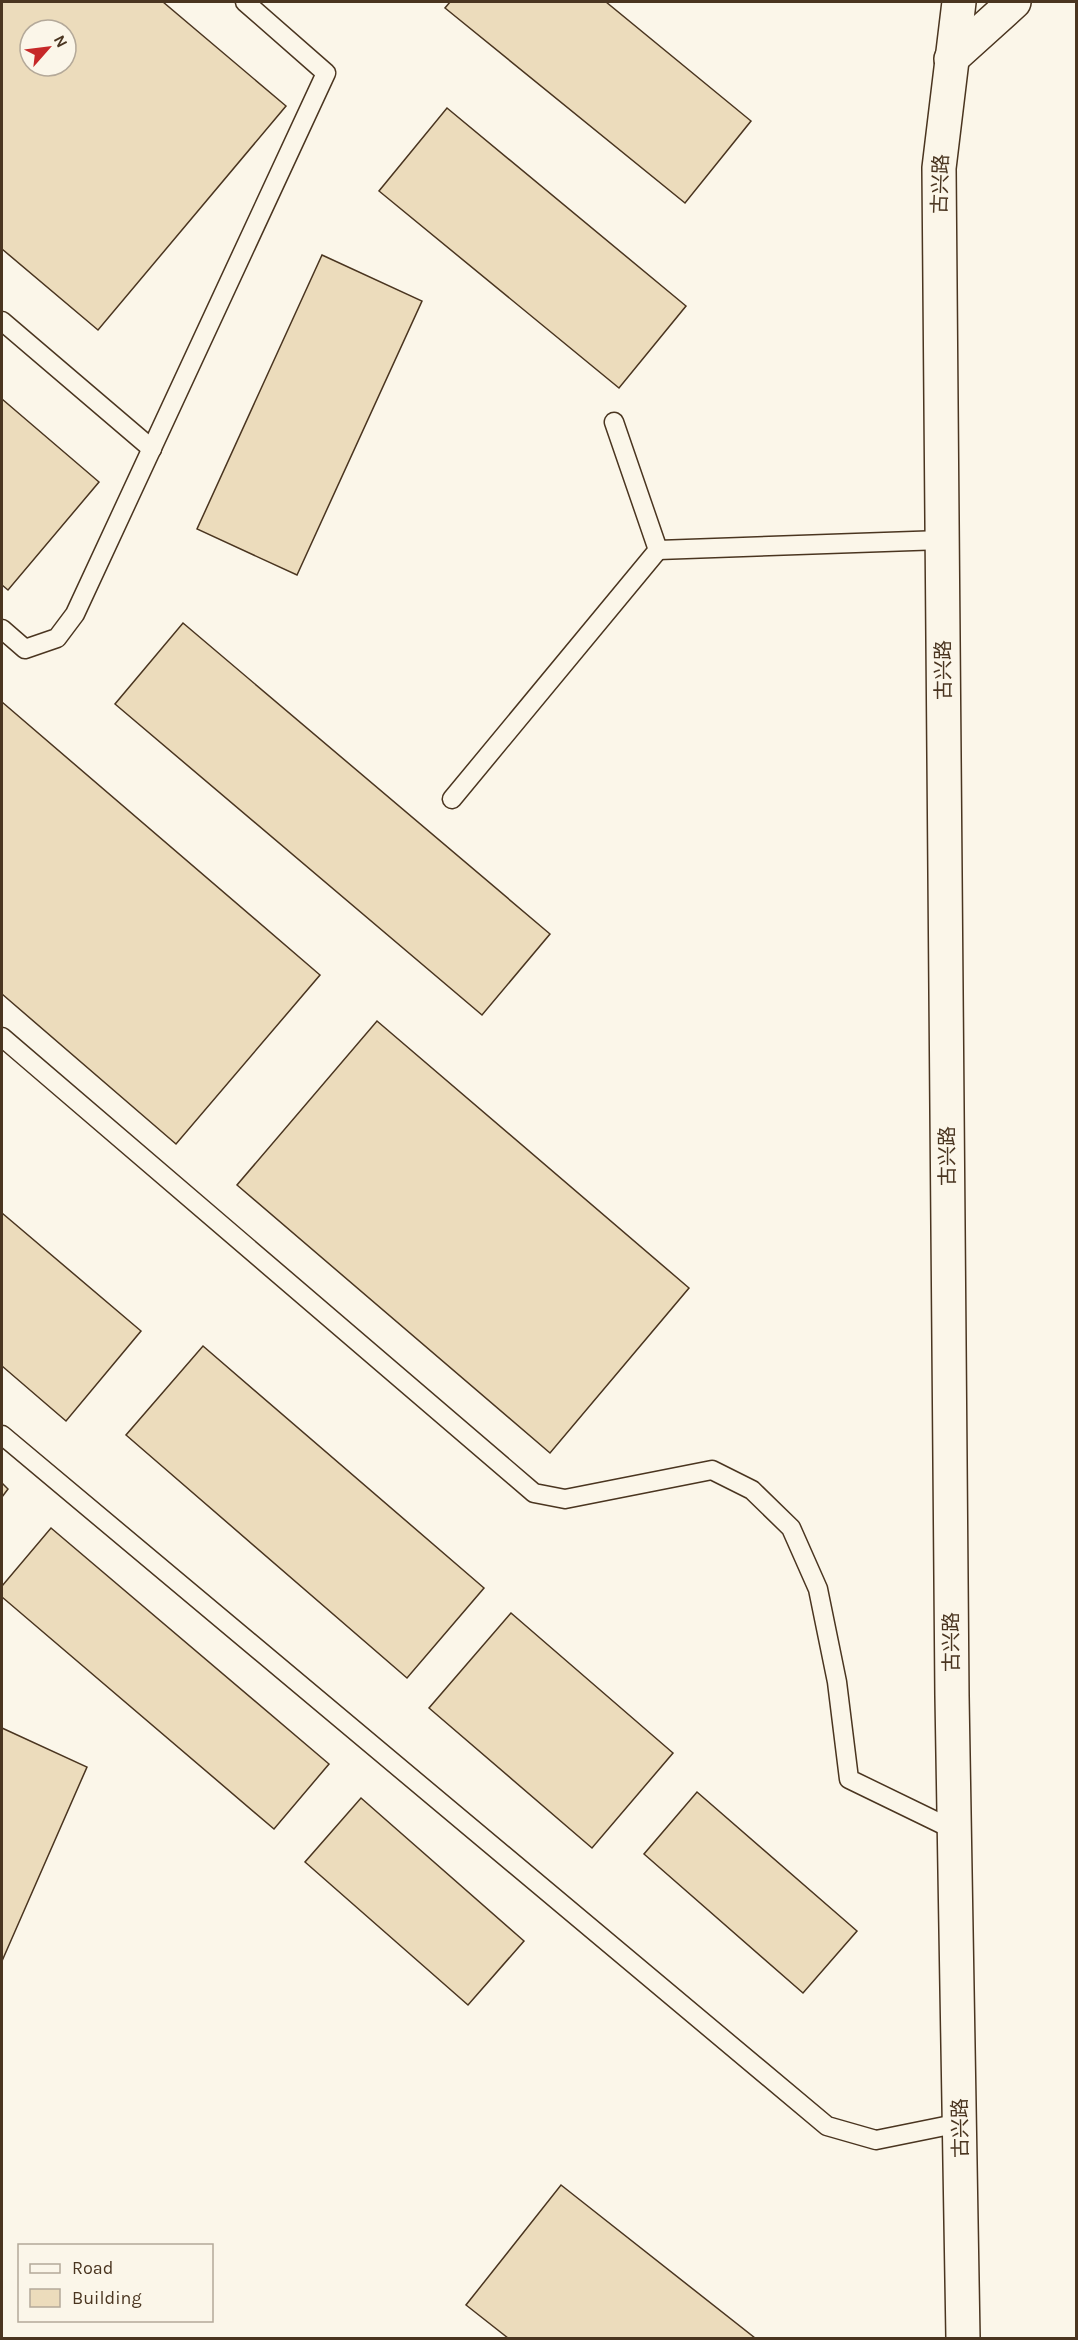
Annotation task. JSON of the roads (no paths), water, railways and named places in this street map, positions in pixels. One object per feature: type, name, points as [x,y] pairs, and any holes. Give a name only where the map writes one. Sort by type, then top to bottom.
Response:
[{"type":"street","name":"古兴路","points":[[958,2],[939,168],[954,1830],[963,2338]]},
{"type":"street","points":[[951,59],[1014,2]]},
{"type":"lane","points":[[2,629],[25,649],[57,639],[75,614],[326,73],[245,2]]},
{"type":"lane","points":[[2,321],[152,449]]},
{"type":"lane","points":[[614,422],[658,550]]},
{"type":"lane","points":[[452,799],[658,550],[942,540]]},
{"type":"lane","points":[[2,1037],[534,1492],[565,1499],[712,1470],[752,1490],[791,1528],[818,1589],[837,1682],[849,1779],[954,1830]]},
{"type":"lane","points":[[2,1435],[827,2126],[876,2140],[960,2123]]}]
